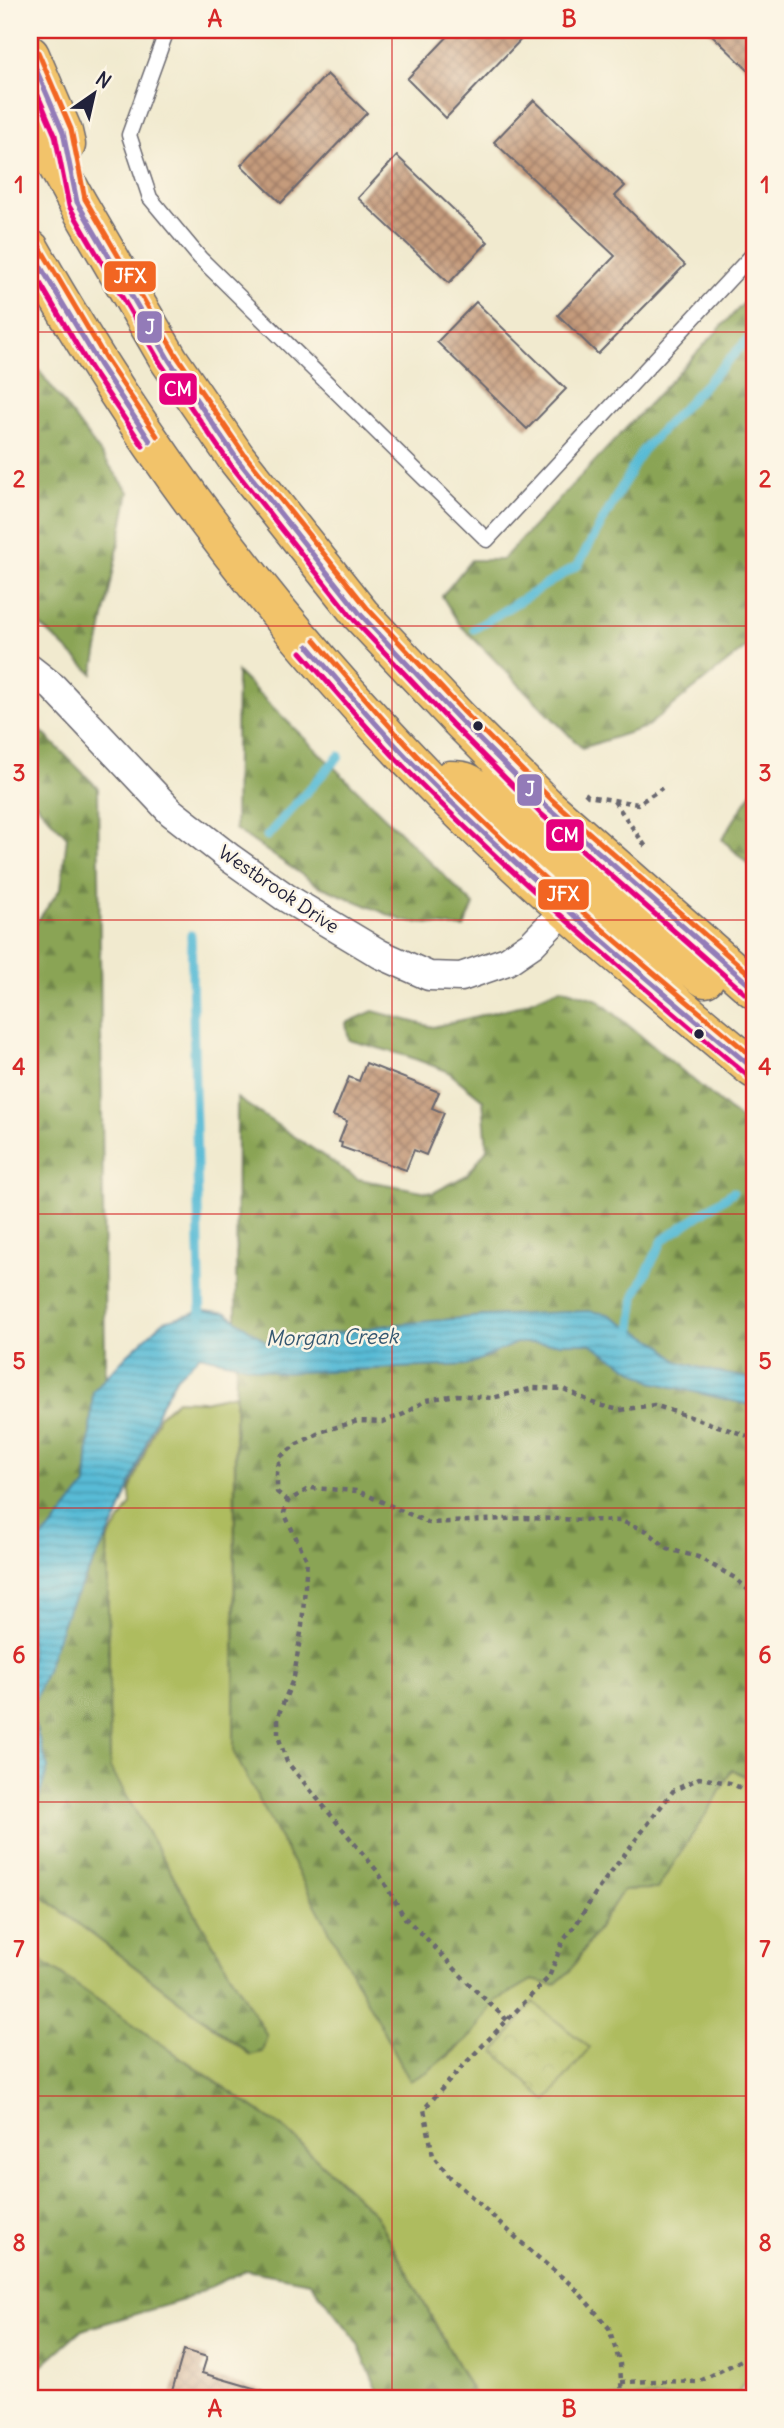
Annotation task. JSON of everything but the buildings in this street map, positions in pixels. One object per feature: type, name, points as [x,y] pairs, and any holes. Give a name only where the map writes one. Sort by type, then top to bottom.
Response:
[{"type":"highway","points":[[30,55],[63,132],[77,202]]},
{"type":"highway","points":[[30,116],[169,360],[237,459],[361,615],[546,806],[634,860],[750,985]]},
{"type":"highway","points":[[30,248],[99,364],[164,463],[290,625],[359,706],[424,775],[566,909],[754,1069]]},
{"type":"highway","points":[[424,775],[467,782],[558,859],[582,873],[604,880],[611,879],[634,860]]},
{"type":"highway","points":[[566,909],[583,904],[607,909],[635,925],[709,981],[750,985]]},
{"type":"street","name":"Westbrook Drive","points":[[30,669],[53,687],[171,812],[230,858],[285,897],[393,959],[429,976],[461,977],[507,961],[532,944],[566,909]]},
{"type":"lane","points":[[167,30],[129,135],[150,198],[200,258],[487,540],[754,253]]},
{"type":"path","points":[[578,787],[588,796],[638,804],[662,788]]},
{"type":"path","points":[[613,800],[634,860]]},
{"type":"path","points":[[288,1501],[277,1492],[277,1473],[280,1457],[297,1444],[323,1431],[358,1421],[383,1422],[404,1415],[426,1400],[457,1395],[492,1398],[534,1388],[564,1389],[598,1405],[620,1410],[654,1405],[754,1438]]},
{"type":"path","points":[[507,2020],[405,1919],[378,1872],[287,1762],[278,1736],[278,1716],[294,1677],[302,1626],[307,1560],[284,1513],[288,1501],[310,1488],[358,1491],[429,1523],[525,1518],[621,1521],[647,1531],[668,1549],[698,1557],[735,1577],[754,1595]]},
{"type":"path","points":[[622,2398],[620,2364],[609,2328],[574,2287],[449,2176],[433,2156],[424,2109],[549,1976],[563,1941],[598,1889],[673,1791],[699,1778],[730,1783],[754,1794]]},
{"type":"path","points":[[621,2382],[698,2382],[742,2360],[754,2344]]},
{"type":"green space","points":[[754,292],[754,617],[749,645],[646,727],[582,748],[459,624],[442,596],[471,560],[502,560]]},
{"type":"green space","points":[[30,358],[129,492],[93,674],[30,618]]},
{"type":"green space","points":[[237,672],[474,905],[464,928],[404,921],[317,885],[235,829]]},
{"type":"green space","points":[[30,720],[98,788],[110,1768],[267,2036],[262,2052],[251,2055],[30,1887],[30,931],[61,888],[67,837],[30,797]]},
{"type":"green space","points":[[754,789],[754,870],[722,839]]},
{"type":"green space","points":[[561,988],[598,1000],[754,1131],[754,1781],[732,1769],[657,1889],[623,1890],[570,1971],[554,1985],[532,1980],[496,2001],[470,2037],[427,2072],[410,2081],[234,1753],[237,1098],[358,1179],[433,1193],[467,1175],[487,1149],[483,1100],[447,1071],[407,1056],[349,1040],[346,1023],[373,1011],[433,1027],[518,1006]]},
{"type":"green space","points":[[235,1394],[234,1753],[446,2058],[470,2037],[496,2001],[532,1980],[554,1985],[570,1971],[623,1890],[657,1888],[715,1800],[732,1769],[754,1781],[754,2367],[735,2398],[476,2398],[375,2214],[287,2131],[30,1953],[30,1901],[33,1889],[250,2055],[267,2036],[110,1768],[107,1541],[131,1504],[130,1491],[159,1416],[177,1400],[203,1401]]},
{"type":"green space","points":[[30,1953],[287,2131],[375,2214],[476,2398],[381,2398],[355,2338],[310,2282],[246,2270],[180,2301],[82,2330],[30,2376]]},
{"type":"green space","points":[[533,2002],[590,2048],[546,2101],[495,2052]]},
{"type":"water","name":"Morgan Creek","points":[[204,1310],[227,1313],[268,1343],[389,1325],[483,1316],[588,1311],[608,1314],[662,1345],[677,1361],[754,1379],[754,1406],[652,1382],[589,1343],[516,1343],[468,1365],[277,1373],[200,1355],[177,1377],[161,1404],[118,1517],[67,1612],[31,1712],[48,1768],[30,1829],[30,1548],[52,1528],[86,1485],[93,1391],[164,1321]]},
{"type":"waterway","points":[[474,629],[578,565],[642,451],[754,333]]},
{"type":"waterway","points":[[267,836],[339,756]]},
{"type":"waterway","points":[[191,935],[201,1322]]},
{"type":"waterway","points":[[631,1339],[635,1295],[663,1240],[733,1192]]},
{"type":"transit line","name":"JFX","points":[[38,52],[71,129],[85,199],[176,355],[244,454],[368,609],[464,712],[552,800],[754,978]]},
{"type":"transit line","name":"J","points":[[30,55],[63,132],[77,202],[169,360],[237,459],[361,615],[458,718],[546,806],[754,989]]},
{"type":"transit line","name":"CM","points":[[30,77],[55,135],[69,206],[161,364],[230,464],[354,620],[452,724],[540,813],[748,996]]},
{"type":"transit line","name":"JFX","points":[[38,244],[106,359],[157,436]]},
{"type":"transit line","name":"J","points":[[30,249],[99,364],[150,441]]},
{"type":"transit line","name":"CM","points":[[30,266],[91,369],[143,446]]},
{"type":"transit line","name":"JFX","points":[[315,640],[417,756],[457,796],[582,911],[754,1058]]},
{"type":"transit line","name":"J","points":[[308,646],[395,745],[464,815],[586,926],[754,1069]]},
{"type":"transit line","name":"CM","points":[[301,652],[388,751],[458,821],[580,932],[748,1076]]}]
